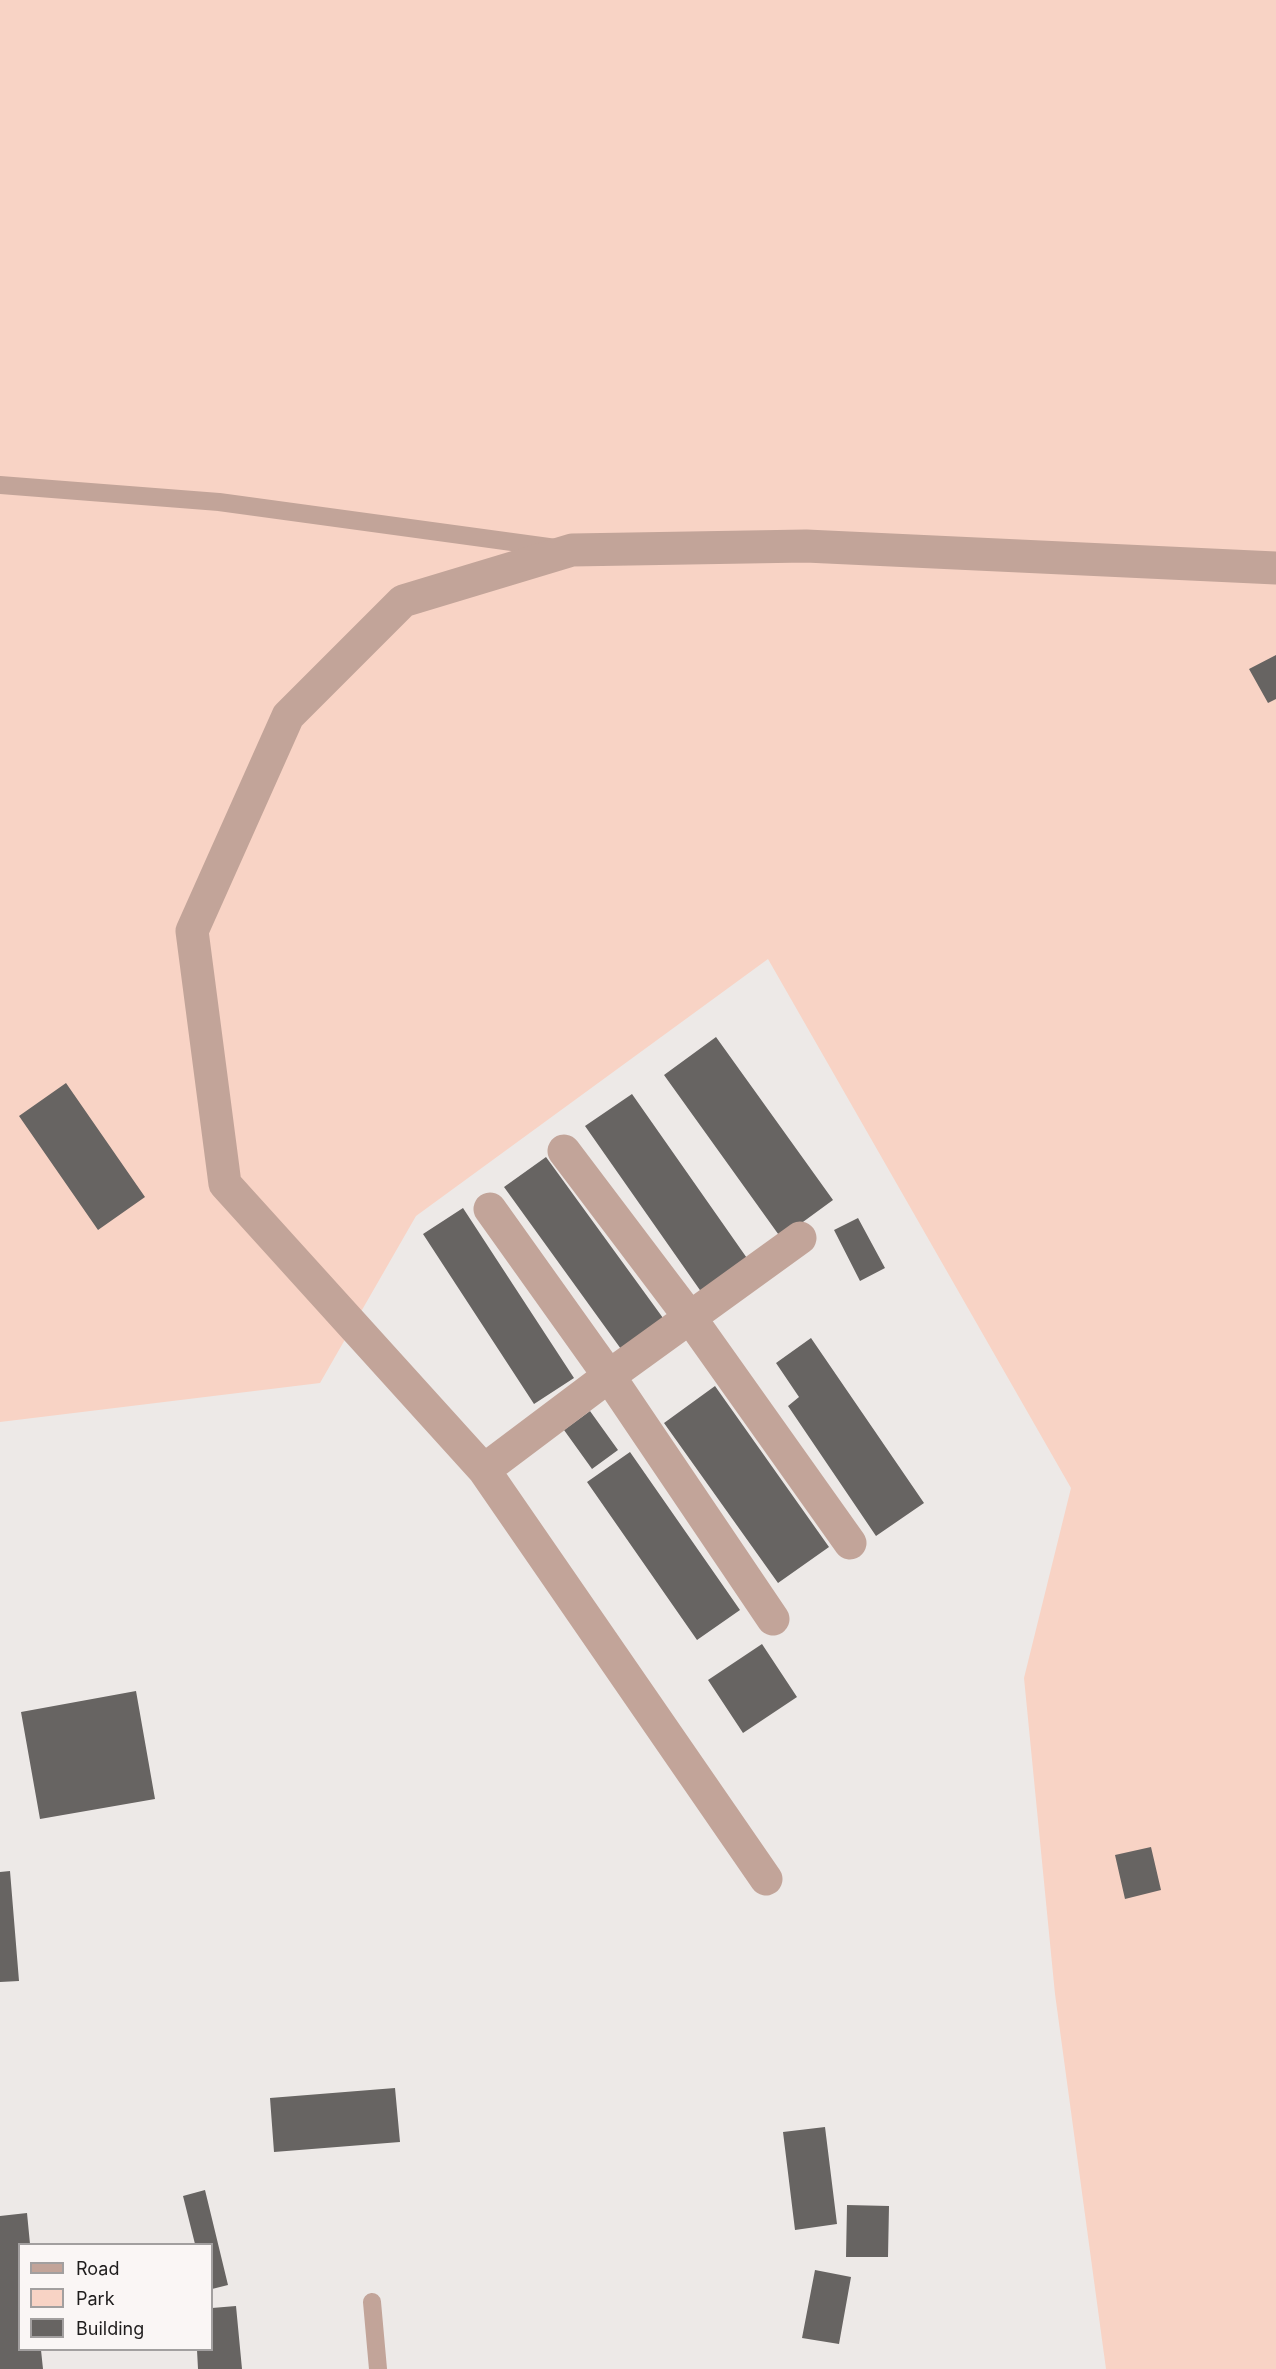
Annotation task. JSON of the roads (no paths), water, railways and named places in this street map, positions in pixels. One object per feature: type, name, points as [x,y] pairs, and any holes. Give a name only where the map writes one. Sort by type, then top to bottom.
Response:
[{"type":"street","points":[[766,1879],[484,1470],[225,1184],[192,931],[288,716],[403,601],[572,550],[806,546],[1276,568]]},
{"type":"street","points":[[564,1151],[691,1319],[850,1543]]},
{"type":"street","points":[[490,1209],[609,1376],[773,1619]]},
{"type":"street","points":[[484,1470],[800,1238]]},
{"type":"lane","points":[[0,485],[219,502],[572,550]]},
{"type":"lane","points":[[372,2302],[378,2369]]}]
